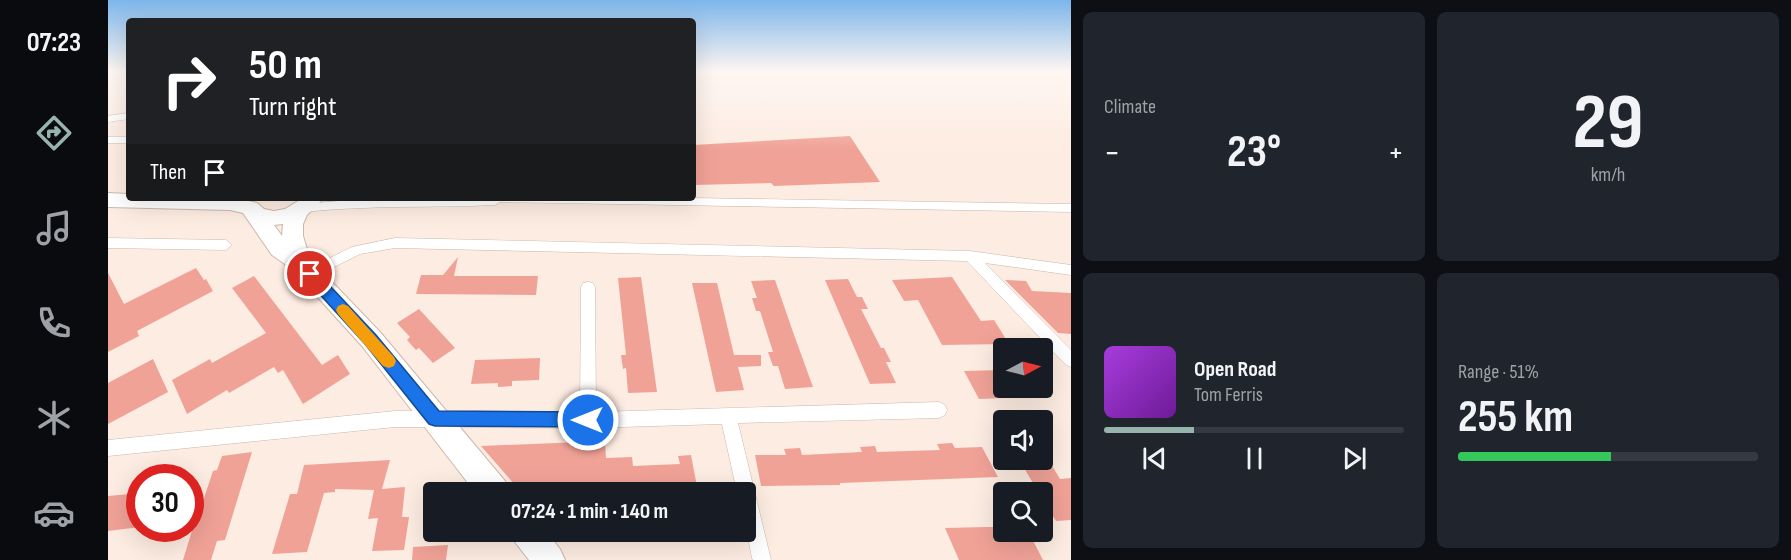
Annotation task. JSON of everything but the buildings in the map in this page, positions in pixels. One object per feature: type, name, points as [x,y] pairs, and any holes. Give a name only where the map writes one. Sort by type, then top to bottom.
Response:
[{"type":"main road","points":[[108,189],[126,189]]},
{"type":"main road","points":[[108,200],[126,200]]},
{"type":"main road","points":[[149,201],[230,203],[252,206],[273,218],[306,206]]},
{"type":"main road","points":[[252,206],[280,249],[305,268],[371,339],[486,482]]},
{"type":"main road","points":[[305,268],[291,235],[291,226],[306,206]]},
{"type":"main road","points":[[535,542],[549,560]]},
{"type":"street","points":[[108,119],[126,116]]},
{"type":"street","points":[[108,140],[126,140]]},
{"type":"street","points":[[306,206],[492,201]]},
{"type":"street","points":[[579,201],[1071,208]]},
{"type":"street","points":[[108,243],[226,245]]},
{"type":"street","points":[[305,268],[357,250],[395,243],[970,256],[1071,270]]},
{"type":"street","points":[[970,256],[1050,338]]},
{"type":"street","points":[[588,287],[588,420]]},
{"type":"street","points":[[1053,339],[1071,341]]},
{"type":"street","points":[[1053,341],[1071,360]]},
{"type":"street","points":[[108,448],[395,419],[588,420],[939,410]]},
{"type":"street","points":[[728,416],[762,558]]},
{"type":"slow traffic","points":[[343,310],[389,361]]},
{"type":"route","points":[[310,274],[371,339],[435,418],[588,420]]}]
